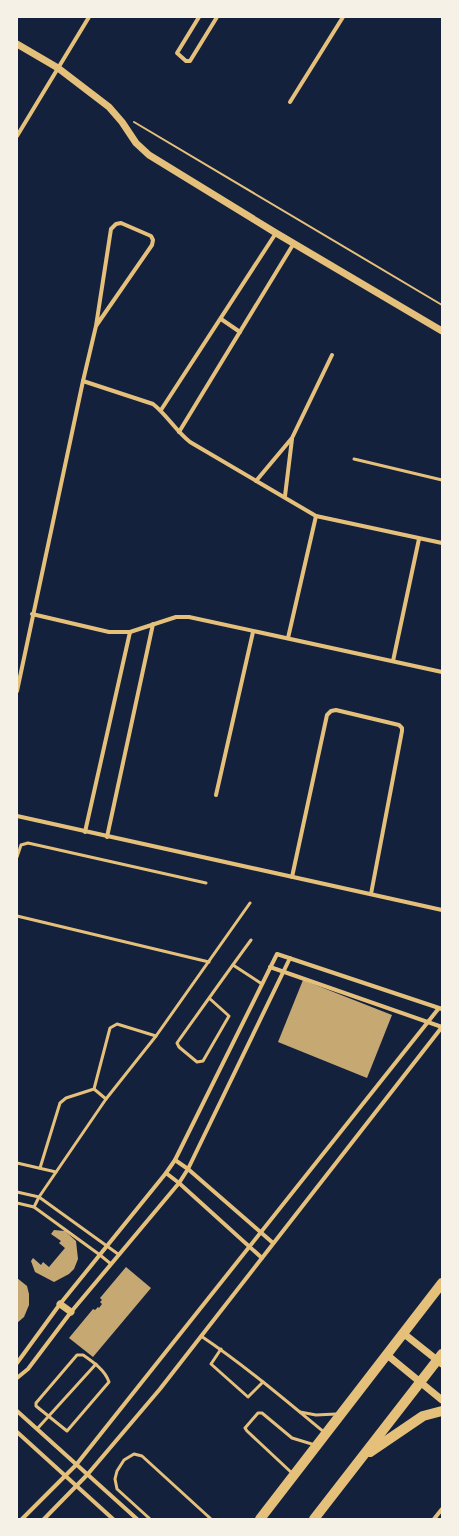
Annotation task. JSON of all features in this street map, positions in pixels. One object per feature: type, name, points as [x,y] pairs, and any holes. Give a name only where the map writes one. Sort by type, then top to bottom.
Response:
[{"type":"main road","points":[[260,1519],[442,1283]]},
{"type":"main road","points":[[314,1519],[421,1382],[440,1360]]},
{"type":"main road","points":[[363,1456],[423,1416],[442,1411]]},
{"type":"street","points":[[17,136],[89,17]]},
{"type":"street","points":[[199,17],[177,53],[186,61],[190,61],[217,17]]},
{"type":"street","points":[[290,102],[343,17]]},
{"type":"street","points":[[17,44],[58,68],[116,115],[143,150],[276,233],[442,331]]},
{"type":"street","points":[[17,691],[82,381],[96,326],[111,229],[116,224],[121,223],[151,236],[153,240],[152,245],[96,326]]},
{"type":"street","points":[[161,410],[276,233]]},
{"type":"street","points":[[179,432],[294,243]]},
{"type":"street","points":[[221,319],[240,332]]},
{"type":"street","points":[[256,481],[292,438],[332,355]]},
{"type":"street","points":[[82,381],[153,404],[161,410],[179,432],[190,442],[256,481],[285,496],[316,516],[442,543]]},
{"type":"street","points":[[285,496],[292,438]]},
{"type":"street","points":[[288,638],[316,516]]},
{"type":"street","points":[[392,661],[420,538]]},
{"type":"street","points":[[32,614],[109,632],[130,632],[182,616],[442,672]]},
{"type":"street","points":[[107,837],[153,624]]},
{"type":"street","points":[[85,832],[130,632]]},
{"type":"street","points":[[216,795],[253,632]]},
{"type":"street","points":[[292,877],[327,714],[336,710],[399,725],[402,728],[371,894]]},
{"type":"street","points":[[17,816],[442,910]]},
{"type":"street","points":[[17,1363],[60,1304],[175,1160],[277,954],[440,1009],[428,1021],[262,1233],[76,1465],[22,1519]]},
{"type":"street","points":[[17,1378],[28,1369],[71,1312],[179,1182],[188,1169],[290,958]]},
{"type":"street","points":[[44,1519],[87,1475],[160,1388],[442,1027],[284,970],[270,967]]},
{"type":"street","points":[[175,1160],[188,1169],[273,1243]]},
{"type":"street","points":[[166,1173],[179,1182],[262,1258]]},
{"type":"street","points":[[60,1304],[71,1312]]},
{"type":"street","points":[[403,1333],[440,1360]]},
{"type":"street","points":[[386,1354],[442,1400]]},
{"type":"street","points":[[17,1411],[137,1519]]},
{"type":"street","points":[[17,1432],[113,1519]]},
{"type":"street","points":[[434,1519],[442,1509]]},
{"type":"lane","points":[[354,458],[442,480]]},
{"type":"lane","points":[[17,857],[21,845],[28,843],[206,883]]},
{"type":"lane","points":[[34,1207],[39,1196],[106,1099],[156,1036],[250,903]]},
{"type":"lane","points":[[17,916],[209,962]]},
{"type":"lane","points":[[209,998],[230,1016],[203,1061],[200,1063],[179,1047],[177,1043],[209,998],[251,940]]},
{"type":"lane","points":[[233,965],[262,984]]},
{"type":"lane","points":[[94,1089],[110,1028],[112,1026],[117,1024],[156,1036]]},
{"type":"lane","points":[[94,1089],[106,1099]]},
{"type":"lane","points":[[40,1168],[60,1103],[66,1098],[94,1089]]},
{"type":"lane","points":[[17,1162],[56,1172]]},
{"type":"lane","points":[[17,1192],[39,1196],[118,1254]]},
{"type":"lane","points":[[17,1203],[34,1207],[111,1264]]},
{"type":"lane","points":[[201,1336],[221,1349],[326,1433]]},
{"type":"lane","points":[[221,1349],[211,1364],[248,1397],[263,1382]]},
{"type":"lane","points":[[77,1355],[83,1355],[96,1364],[107,1376],[110,1382],[67,1431],[36,1406],[36,1403],[77,1355]]},
{"type":"lane","points":[[37,1429],[96,1364]]},
{"type":"lane","points":[[299,1412],[316,1415],[340,1414]]},
{"type":"lane","points":[[294,1475],[245,1428],[258,1413],[262,1413],[292,1438],[316,1445]]},
{"type":"lane","points":[[150,1519],[117,1489],[115,1479],[117,1471],[124,1460],[134,1454],[142,1456],[211,1519]]},
{"type":"path","points":[[129,119],[442,305]]},
{"type":"building","points":[[303,980],[392,1015],[367,1078],[278,1042]]},
{"type":"building","points":[[54,1230],[65,1231],[76,1241],[78,1259],[74,1269],[69,1274],[54,1282],[35,1272],[31,1261],[33,1258],[41,1265],[43,1262],[49,1267],[65,1248],[59,1243],[61,1241],[51,1234]]},
{"type":"building","points":[[126,1267],[151,1288],[93,1357],[69,1338],[93,1309],[95,1310],[98,1307],[99,1308],[102,1304],[100,1302],[102,1300],[100,1298]]},
{"type":"building","points":[[17,1278],[27,1286],[29,1305],[24,1317],[17,1323]]}]
